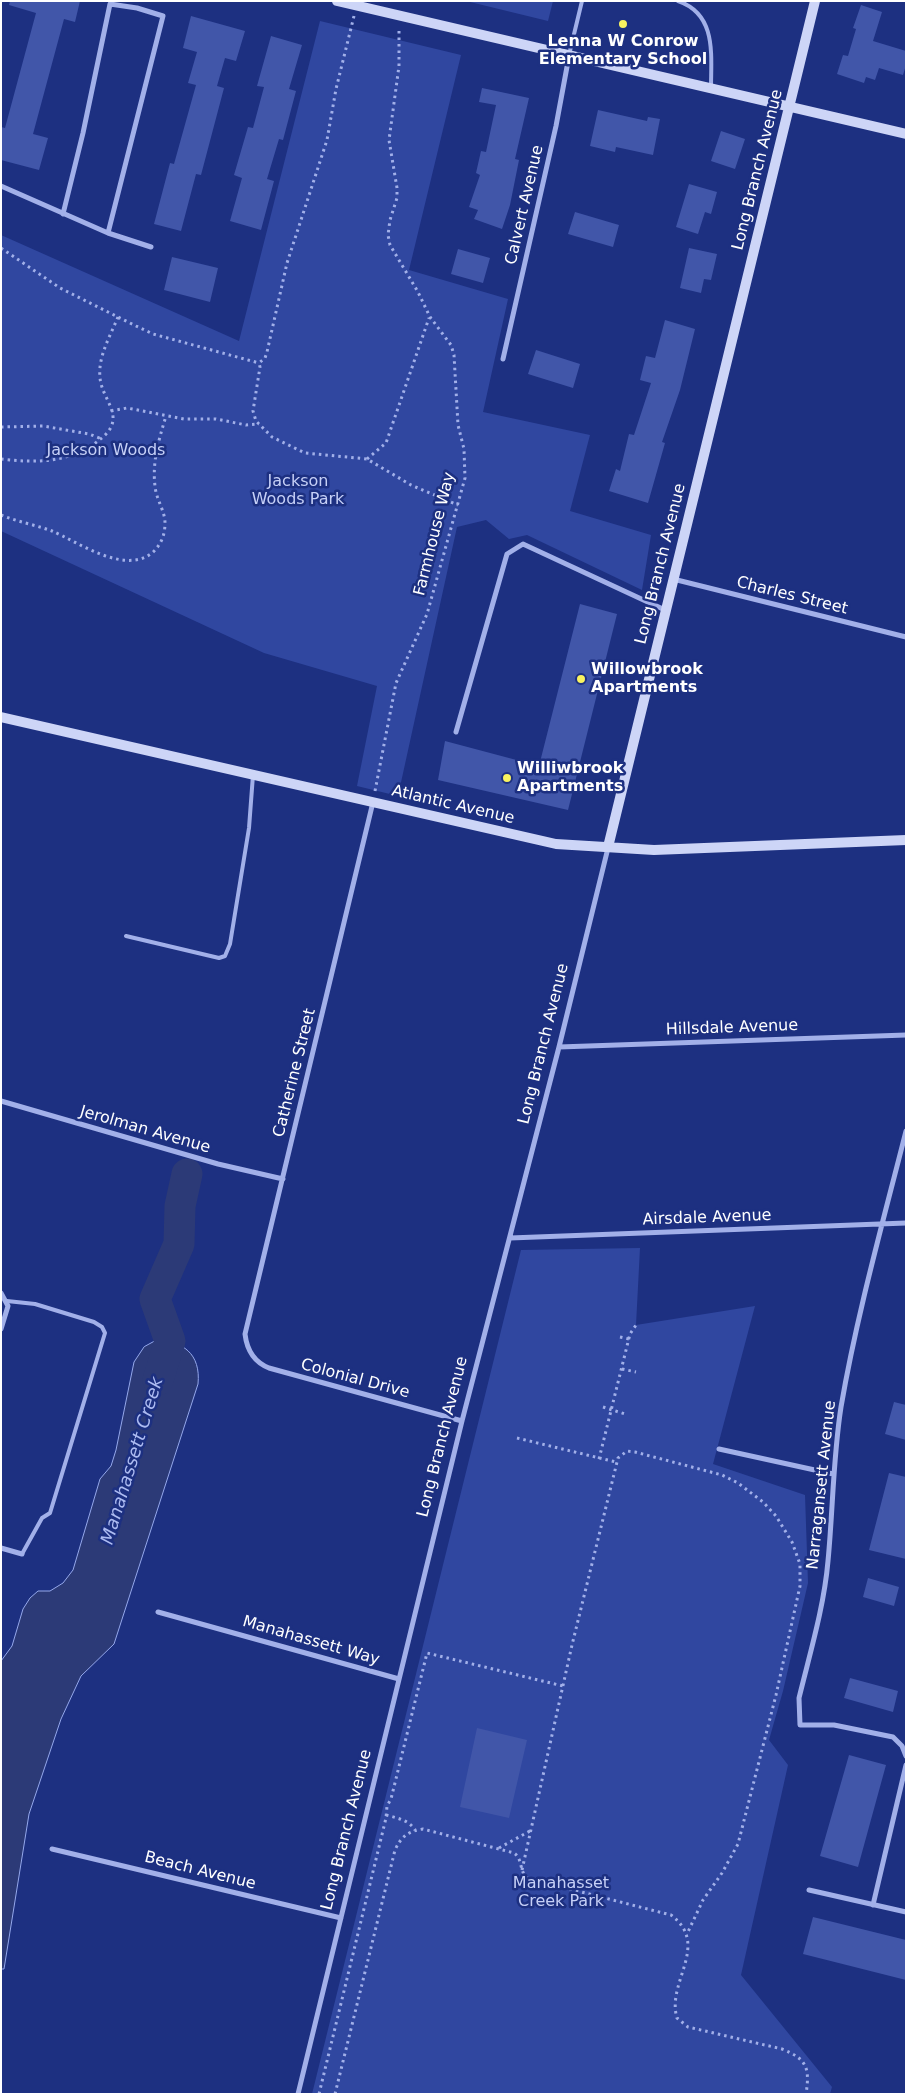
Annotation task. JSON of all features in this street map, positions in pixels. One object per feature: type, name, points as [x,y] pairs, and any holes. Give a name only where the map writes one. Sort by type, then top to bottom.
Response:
[{"type":"street","points":[[137,8],[139,1]]},
{"type":"street","points":[[337,1],[906,134]]},
{"type":"street","name":"Long Branch Avenue","points":[[298,2094],[462,1421],[559,1047],[815,1]]},
{"type":"street","points":[[63,214],[110,4],[137,8],[163,16],[108,233]]},
{"type":"street","name":"Calvert Avenue","points":[[503,359],[556,126],[569,56]]},
{"type":"street","points":[[1,186],[108,233],[151,247]]},
{"type":"street","points":[[456,732],[507,554],[511,550],[523,544],[665,610]]},
{"type":"street","name":"Charles Street","points":[[672,579],[906,637]]},
{"type":"street","name":"Atlantic Avenue","points":[[1,717],[556,844],[654,850],[906,840]]},
{"type":"street","name":"Catherine Street","points":[[248,1350],[245,1334],[373,802]]},
{"type":"street","name":"Hillsdale Avenue","points":[[559,1047],[906,1035]]},
{"type":"street","name":"Jerolman Avenue","points":[[1,1101],[218,1164],[283,1179]]},
{"type":"street","name":"Narragansett Avenue","points":[[906,1131],[850,1359],[841,1408],[833,1474],[828,1561],[824,1591],[799,1698],[800,1725],[834,1726],[892,1737],[902,1746],[906,1756]]},
{"type":"street","name":"Airsdale Avenue","points":[[510,1238],[906,1223]]},
{"type":"street","points":[[1,1293],[7,1301],[7,1312],[1,1329]]},
{"type":"street","name":"Colonial Drive","points":[[248,1350],[256,1361],[270,1368],[462,1421]]},
{"type":"street","points":[[719,1449],[833,1474]]},
{"type":"street","points":[[1,1548],[22,1554]]},
{"type":"street","name":"Manahassett Way","points":[[158,1612],[399,1679]]},
{"type":"street","points":[[873,1905],[906,1764]]},
{"type":"street","name":"Beach Avenue","points":[[52,1849],[341,1918]]},
{"type":"street","points":[[809,1890],[906,1912]]},
{"type":"lane","points":[[569,56],[582,1]]},
{"type":"lane","points":[[678,1],[687,4],[702,17],[711,41],[711,88]]},
{"type":"lane","points":[[126,936],[219,958],[225,956],[230,944],[247,837],[253,776]]},
{"type":"lane","points":[[7,1301],[35,1304],[94,1322],[102,1327],[105,1333],[50,1513],[42,1518],[22,1554]]},
{"type":"path","points":[[259,363],[265,358],[267,352],[287,263],[327,140],[336,89],[357,6]]},
{"type":"path","name":"Farmhouse Way","points":[[373,802],[396,683],[426,614],[465,478],[464,449],[458,425],[454,355],[451,345],[430,317],[418,292],[394,255],[388,235],[390,220],[397,198],[389,140],[399,66],[398,39],[400,16]]},
{"type":"path","points":[[1,248],[60,288],[153,334],[259,363]]},
{"type":"path","points":[[369,458],[386,443],[430,317]]},
{"type":"path","points":[[1,459],[33,462],[64,458],[84,450],[102,439],[109,430],[113,420],[101,385],[99,366],[118,318]]},
{"type":"path","points":[[259,363],[253,411],[259,424],[272,436],[306,454],[369,458],[411,485],[458,505]]},
{"type":"path","points":[[111,411],[127,408],[184,419],[216,419],[246,425],[259,424]]},
{"type":"path","points":[[1,515],[54,532],[86,548],[116,559],[147,556],[159,547],[163,536],[165,521],[154,487],[154,460],[166,416]]},
{"type":"path","points":[[1,427],[43,426],[89,434],[102,439]]},
{"type":"path","points":[[600,1458],[629,1339],[636,1325]]},
{"type":"path","points":[[620,1337],[629,1339]]},
{"type":"path","points":[[622,1369],[636,1372]]},
{"type":"path","points":[[603,1408],[625,1414]]},
{"type":"path","points":[[517,1438],[616,1462]]},
{"type":"path","points":[[522,1870],[563,1686],[618,1458],[627,1451],[635,1452],[722,1475],[738,1483],[763,1502],[776,1516],[792,1542],[800,1564],[800,1586],[776,1695],[738,1844],[722,1873],[707,1894],[687,1934]]},
{"type":"path","points":[[319,2094],[427,1653],[563,1686]]},
{"type":"path","points":[[386,1815],[403,1819],[416,1830]]},
{"type":"path","points":[[335,2094],[395,1850],[406,1834],[423,1829],[498,1848],[517,1855],[523,1875],[527,1878],[663,1912],[678,1920],[687,1934],[689,1944],[674,2005],[677,2018],[688,2027],[792,2053],[807,2066],[806,2094]]},
{"type":"path","points":[[498,1848],[530,1831]]},
{"type":"green space","points":[[466,1],[553,1],[548,21]]},
{"type":"green space","name":"Jackson Woods","points":[[320,21],[461,55],[409,270],[508,299],[483,412],[590,435],[570,511],[651,535],[642,590],[527,535],[509,539],[486,520],[457,527],[398,796],[357,786],[377,686],[264,653],[1,531],[1,235],[239,341]]},
{"type":"green space","name":"Manahasset Creek Park","points":[[640,1248],[636,1325],[755,1306],[713,1464],[805,1495],[808,1583],[783,1691],[769,1740],[788,1765],[741,1975],[832,2087],[830,2094],[312,2094],[521,1250]]},
{"type":"water","points":[[155,1341],[174,1343],[188,1351],[196,1364],[198,1384],[114,1644],[81,1676],[61,1719],[29,1814],[4,1969],[1,1969],[1,1661],[12,1646],[23,1609],[30,1598],[38,1591],[50,1591],[63,1583],[73,1570],[100,1479],[111,1466],[116,1450],[134,1362],[144,1347]]},
{"type":"building","points":[[10,1],[80,1],[75,22],[64,19],[33,134],[48,138],[39,170],[1,160],[1,127],[5,128],[36,13],[9,5]]},
{"type":"building","points":[[861,5],[882,12],[873,41],[906,51],[906,65],[903,75],[879,68],[875,80],[866,77],[864,83],[837,74],[843,55],[848,56],[856,29],[853,28]]},
{"type":"building","points":[[191,16],[245,31],[236,61],[225,58],[217,86],[224,88],[201,175],[196,174],[181,231],[154,224],[170,163],[174,164],[196,85],[188,83],[197,52],[183,48]]},
{"type":"building","points":[[271,36],[302,45],[289,89],[296,91],[283,140],[279,139],[267,179],[274,181],[261,230],[230,221],[242,178],[234,175],[248,127],[253,128],[264,87],[257,86]]},
{"type":"building","points":[[482,88],[529,98],[515,159],[519,160],[510,205],[502,229],[474,219],[478,210],[469,207],[480,175],[476,173],[481,151],[486,152],[496,105],[479,102]]},
{"type":"building","points":[[598,110],[647,121],[648,117],[660,119],[653,155],[616,147],[615,152],[590,146]]},
{"type":"building","points":[[721,131],[745,139],[735,169],[711,161]]},
{"type":"building","points":[[689,184],[717,192],[711,214],[705,212],[698,234],[676,227]]},
{"type":"building","points":[[575,212],[619,225],[613,247],[568,234]]},
{"type":"building","points":[[689,248],[717,254],[711,280],[704,279],[701,293],[680,288]]},
{"type":"building","points":[[458,249],[490,258],[483,283],[451,274]]},
{"type":"building","points":[[172,257],[218,268],[210,302],[164,290]]},
{"type":"building","points":[[665,320],[695,329],[680,390],[662,442],[665,443],[648,503],[609,491],[616,469],[620,471],[629,434],[634,435],[651,383],[640,380],[646,356],[655,358]]},
{"type":"building","points":[[536,350],[580,364],[573,388],[528,374]]},
{"type":"building","points":[[580,604],[617,614],[568,810],[438,780],[445,741],[539,766]]},
{"type":"building","points":[[894,1402],[906,1405],[906,1440],[885,1434]]},
{"type":"building","points":[[889,1473],[906,1477],[906,1559],[869,1550]]},
{"type":"building","points":[[868,1578],[899,1587],[894,1606],[863,1597]]},
{"type":"building","points":[[850,1678],[898,1691],[893,1712],[844,1698]]},
{"type":"building","points":[[477,1728],[527,1740],[509,1818],[460,1807]]},
{"type":"building","points":[[849,1755],[886,1765],[858,1867],[820,1856]]},
{"type":"building","points":[[813,1917],[906,1940],[906,1980],[803,1954]]},
{"type":"waterway","name":"Manahassett Creek","points":[[158,1380],[170,1341],[155,1299],[179,1244],[180,1206],[187,1174]]},
{"type":"place","name":"Lenna W Conrow Elementary School","points":[[623,24]]},
{"type":"place","name":"Willowbrook Apartments","points":[[581,679]]},
{"type":"place","name":"Williwbrook Apartments","points":[[507,778]]},
{"type":"park label","name":"Jackson Woods Park","points":[[298,491]]}]
